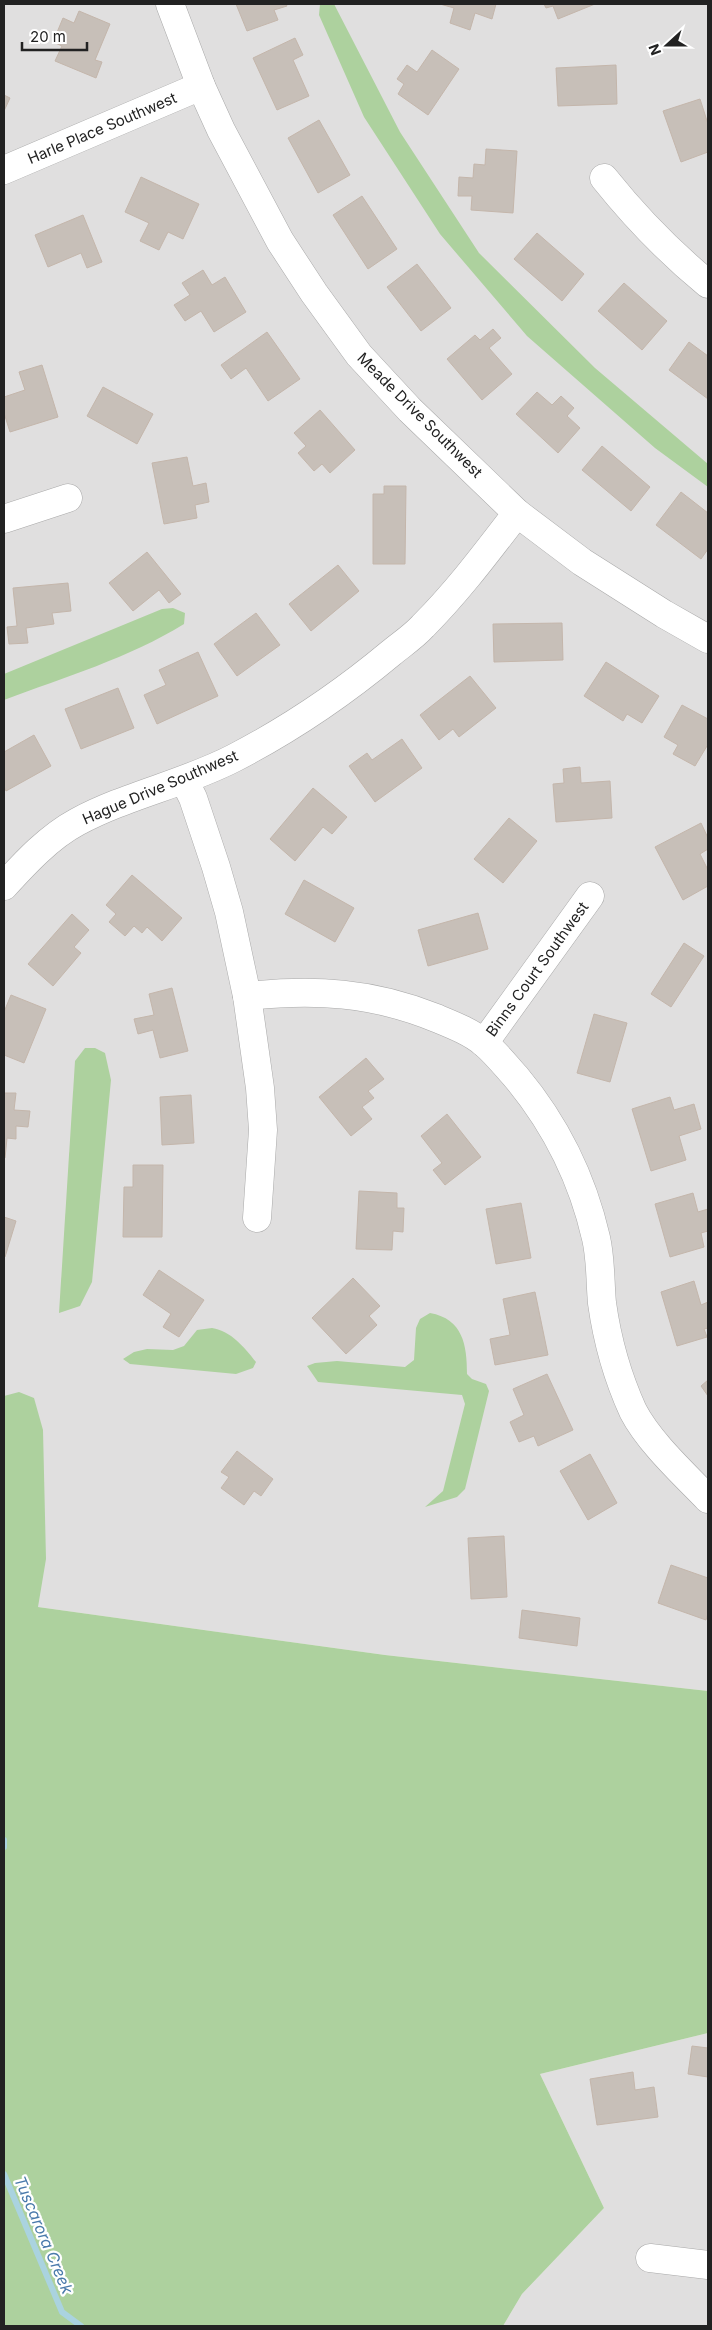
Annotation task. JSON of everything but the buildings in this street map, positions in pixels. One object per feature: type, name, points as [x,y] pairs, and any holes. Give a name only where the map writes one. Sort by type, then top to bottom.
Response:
[{"type":"street","name":"Meade Drive Southwest","points":[[170,4],[201,86],[221,130],[280,241],[314,293],[359,355],[410,410],[517,513],[591,567],[664,614],[708,639]]},
{"type":"street","name":"Harle Place Southwest","points":[[4,170],[201,86]]},
{"type":"street","points":[[604,178],[630,212],[674,256],[708,284]]},
{"type":"street","points":[[4,519],[68,498]]},
{"type":"street","name":"Hague Drive Southwest","points":[[4,886],[50,842],[76,823],[99,811],[184,780],[234,758],[306,716],[365,676],[422,628],[466,580],[517,513]]},
{"type":"street","points":[[184,780],[193,798],[216,867],[229,912],[247,996],[260,1088],[262,1130],[257,1218]]},
{"type":"street","name":"Binns Court Southwest","points":[[484,1043],[590,896]]},
{"type":"street","points":[[247,996],[293,991],[356,995],[412,1008],[449,1023],[484,1043],[539,1105],[580,1181],[597,1241],[602,1304],[610,1343],[622,1384],[634,1412],[658,1445],[708,1499]]},
{"type":"street","points":[[650,2258],[708,2265]]},
{"type":"shaded area","points":[[4,4],[708,4],[708,1691],[385,1655],[38,1607],[4,1614]]},
{"type":"shaded area","points":[[708,2033],[708,2326],[503,2326],[522,2294],[604,2208],[540,2074]]},
{"type":"green space","points":[[320,4],[334,4],[400,132],[479,253],[595,368],[708,464],[708,487],[655,448],[527,336],[440,234],[364,117],[319,15]]},
{"type":"green space","points":[[173,608],[185,613],[184,624],[163,636],[119,657],[4,700],[4,674],[162,609]]},
{"type":"green space","points":[[85,1048],[95,1048],[105,1053],[111,1080],[92,1282],[80,1306],[59,1313],[75,1061]]},
{"type":"green space","points":[[430,1313],[441,1316],[456,1327],[464,1344],[467,1374],[472,1379],[486,1384],[489,1391],[465,1489],[457,1497],[425,1507],[443,1491],[465,1404],[462,1395],[318,1382],[307,1366],[315,1363],[337,1361],[405,1367],[414,1360],[416,1328],[420,1319]]},
{"type":"green space","points":[[212,1328],[225,1332],[242,1345],[256,1362],[253,1368],[236,1374],[130,1364],[123,1359],[134,1352],[147,1349],[173,1350],[184,1346],[197,1330]]},
{"type":"green space","points":[[19,1392],[34,1398],[43,1430],[46,1559],[38,1607],[385,1655],[708,1691],[708,2033],[540,2074],[604,2208],[522,2294],[503,2326],[4,2326],[4,1396]]},
{"type":"waterway","name":"Tuscarora Creek","points":[[4,1840],[4,1847]]},
{"type":"waterway","name":"Tuscarora Creek","points":[[4,2174],[62,2312],[81,2326]]}]
